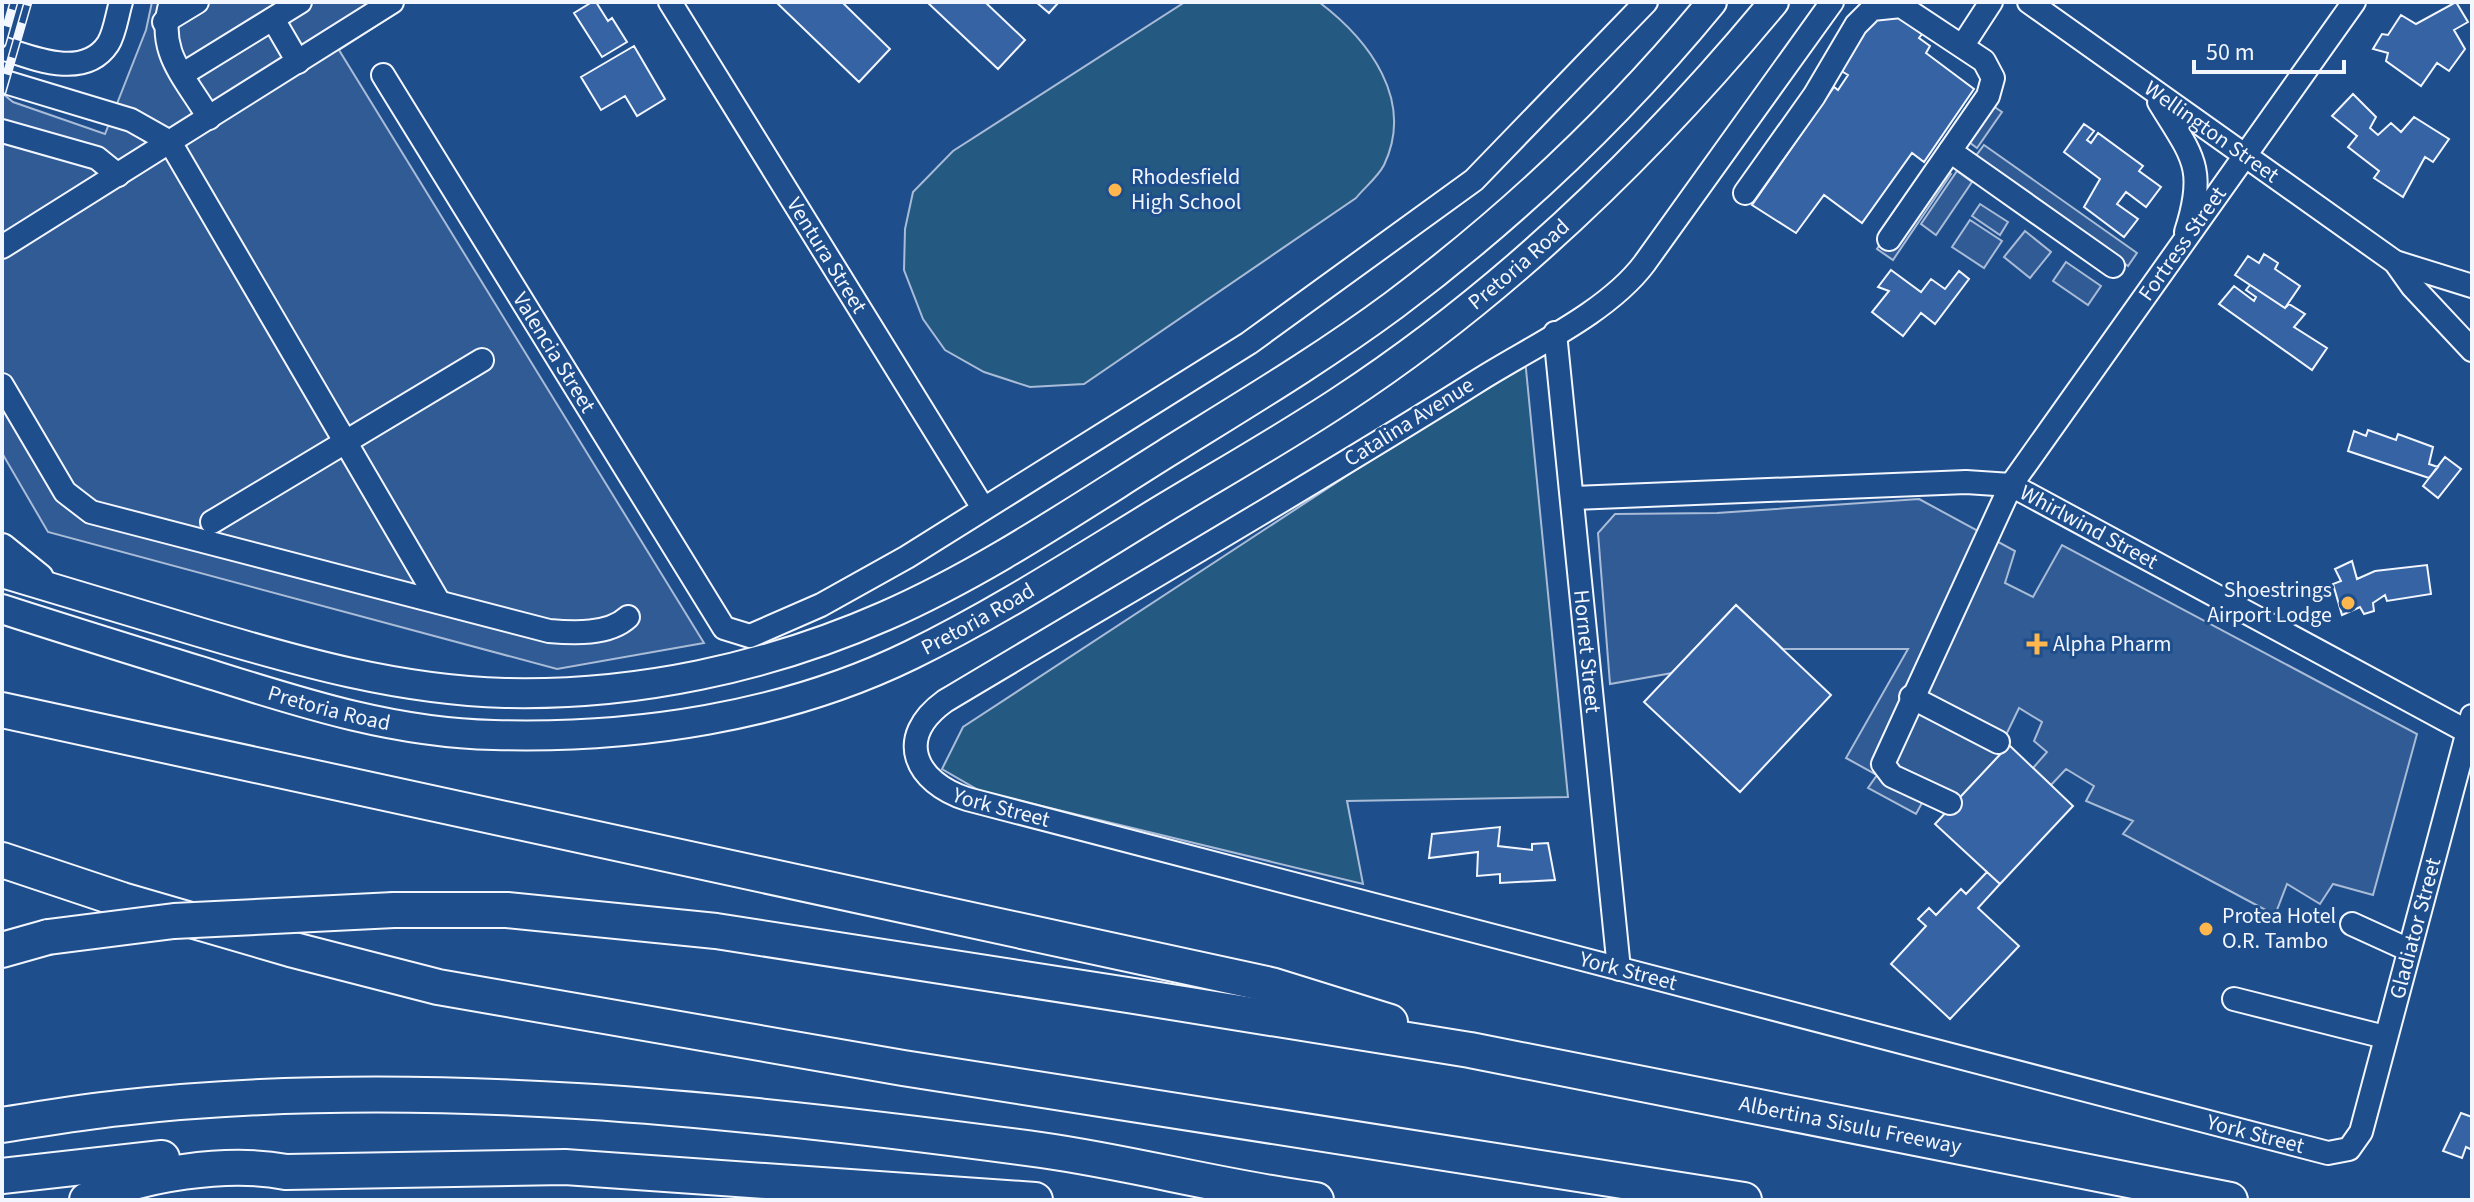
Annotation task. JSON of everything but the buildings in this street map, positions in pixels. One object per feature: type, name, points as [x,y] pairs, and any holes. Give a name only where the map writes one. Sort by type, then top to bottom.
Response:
[{"type":"highway","points":[[2,710],[850,891],[1271,985],[1334,1002],[1470,1050]]},
{"type":"highway","points":[[2,860],[244,936],[438,987],[919,1071],[1744,1200]]},
{"type":"highway","points":[[2,950],[48,937],[174,921],[394,910],[507,910],[716,931],[1470,1050]]},
{"type":"highway","name":"Albertina Sisulu Freeway","points":[[1470,1050],[2230,1200]]},
{"type":"highway","points":[[2,1125],[121,1108],[294,1097],[430,1097],[607,1105],[775,1119],[1043,1150],[1308,1200]]},
{"type":"highway","points":[[2,1176],[152,1159],[319,1151],[477,1152],[522,1157],[565,1167]]},
{"type":"highway","points":[[87,1200],[125,1184],[179,1174],[251,1168],[286,1172],[565,1167],[1035,1200]]},
{"type":"highway","points":[[126,1200],[161,1192],[260,1181],[286,1172]]},
{"type":"main road","name":"Pretoria Road","points":[[2,573],[353,674],[403,685],[505,693],[643,685],[743,664],[835,635],[942,588],[1070,513],[1295,373],[1393,305],[1455,256],[1560,162],[1627,98],[1712,2]]},
{"type":"main road","name":"Pretoria Road","points":[[2,609],[319,708],[435,731],[556,736],[640,729],[773,706],[839,684],[906,658],[979,620],[1340,401],[1420,345],[1600,192],[1674,118],[1774,2]]},
{"type":"main road","points":[[2,548],[54,589]]},
{"type":"street","points":[[2,48],[56,63],[91,57],[108,44],[121,2]]},
{"type":"street","points":[[197,2],[167,12],[166,46],[209,118]]},
{"type":"street","points":[[183,74],[300,2]]},
{"type":"street","points":[[2,247],[392,2]]},
{"type":"street","name":"Ventura Street","points":[[670,2],[983,508]]},
{"type":"street","points":[[983,508],[1249,343],[1474,180],[1646,2]]},
{"type":"street","name":"Catalina Avenue","points":[[916,754],[915,741],[924,718],[945,701],[1609,299],[1636,274],[1832,2]]},
{"type":"street","points":[[1963,45],[1991,2]]},
{"type":"street","name":"Wellington Street","points":[[2029,2],[2395,262],[2472,286]]},
{"type":"street","name":"Fortress Street","points":[[1950,803],[1892,776],[1883,764],[1911,697],[2011,485],[2354,2]]},
{"type":"street","points":[[1745,193],[1814,96],[1856,25],[1872,9],[1901,6],[1984,61],[1993,78],[1992,86],[1889,239]]},
{"type":"street","points":[[273,19],[298,62]]},
{"type":"street","name":"Valencia Street","points":[[383,75],[724,628],[750,636],[821,605],[907,557],[983,508]]},
{"type":"street","points":[[2,81],[131,120],[170,142],[439,602]]},
{"type":"street","points":[[2152,92],[2196,165],[2197,190],[2182,244]]},
{"type":"street","points":[[2,131],[97,158],[118,175]]},
{"type":"street","points":[[1950,151],[2113,266]]},
{"type":"street","name":"Wellington Street","points":[[2395,262],[2412,286],[2472,350]]},
{"type":"street","name":"Hornet Street","points":[[1555,333],[1619,969]]},
{"type":"street","points":[[212,522],[482,360]]},
{"type":"street","points":[[2,385],[65,492],[81,507],[549,631],[585,631],[615,626],[628,617]]},
{"type":"street","name":"Whirlwind Street","points":[[1574,498],[1966,482],[2011,485],[2470,724]]},
{"type":"street","points":[[1911,697],[1998,742]]},
{"type":"street","name":"Gladiator Street","points":[[2357,1140],[2470,724]]},
{"type":"street","name":"York Street","points":[[916,754],[920,766],[938,787],[967,799],[2328,1153],[2349,1149],[2357,1140]]},
{"type":"street","points":[[2352,924],[2409,950]]},
{"type":"street","points":[[2234,999],[2385,1037]]},
{"type":"shaded area","points":[[152,2],[392,2],[398,12],[339,50],[704,643],[557,669],[48,532],[2,453],[2,93],[13,102],[105,134],[146,30]]},
{"type":"shaded area","points":[[1185,2],[1319,2],[1355,34],[1382,73],[1394,117],[1392,141],[1384,165],[1356,198],[1084,384],[1030,387],[984,372],[945,350],[923,319],[904,270],[905,229],[913,192],[953,151]]},
{"type":"shaded area","points":[[1990,104],[2002,112],[1977,148],[1965,139]]},
{"type":"shaded area","points":[[1984,145],[2137,253],[2128,266],[1975,157]]},
{"type":"shaded area","points":[[1935,163],[1951,174],[1893,260],[1877,249]]},
{"type":"shaded area","points":[[1957,171],[1972,182],[1936,235],[1921,224]]},
{"type":"shaded area","points":[[1980,204],[2008,222],[2000,235],[1972,216]]},
{"type":"shaded area","points":[[1970,220],[2002,241],[1984,268],[1952,247]]},
{"type":"shaded area","points":[[2025,231],[2051,252],[2030,278],[2004,257]]},
{"type":"shaded area","points":[[2066,262],[2101,286],[2088,305],[2053,281]]},
{"type":"shaded area","points":[[1525,359],[1568,797],[1347,801],[1363,884],[980,791],[942,769],[963,727]]},
{"type":"shaded area","points":[[1919,499],[2015,551],[2005,583],[2033,597],[2062,545],[2417,734],[2373,895],[2333,884],[2320,904],[2287,884],[2275,915],[2123,834],[2133,821],[2086,801],[2094,786],[2066,769],[2051,785],[2033,768],[2047,752],[2034,741],[2042,722],[2019,708],[2005,737],[2009,745],[1946,812],[1923,801],[1916,814],[1868,788],[1877,775],[1846,758],[1908,649],[1783,649],[1736,605],[1672,673],[1610,684],[1598,533],[1615,514],[1717,513]]},
{"type":"railway","points":[[2,44],[14,2]]},
{"type":"railway","points":[[2,92],[28,2]]},
{"type":"place","name":"Rhodesfield High School","points":[[1115,190]]},
{"type":"place","name":"Shoestrings Airport Lodge","points":[[2348,603]]},
{"type":"place","name":"Alpha Pharm","points":[[2037,644]]},
{"type":"place","name":"Protea Hotel O.R. Tambo","points":[[2206,929]]}]
